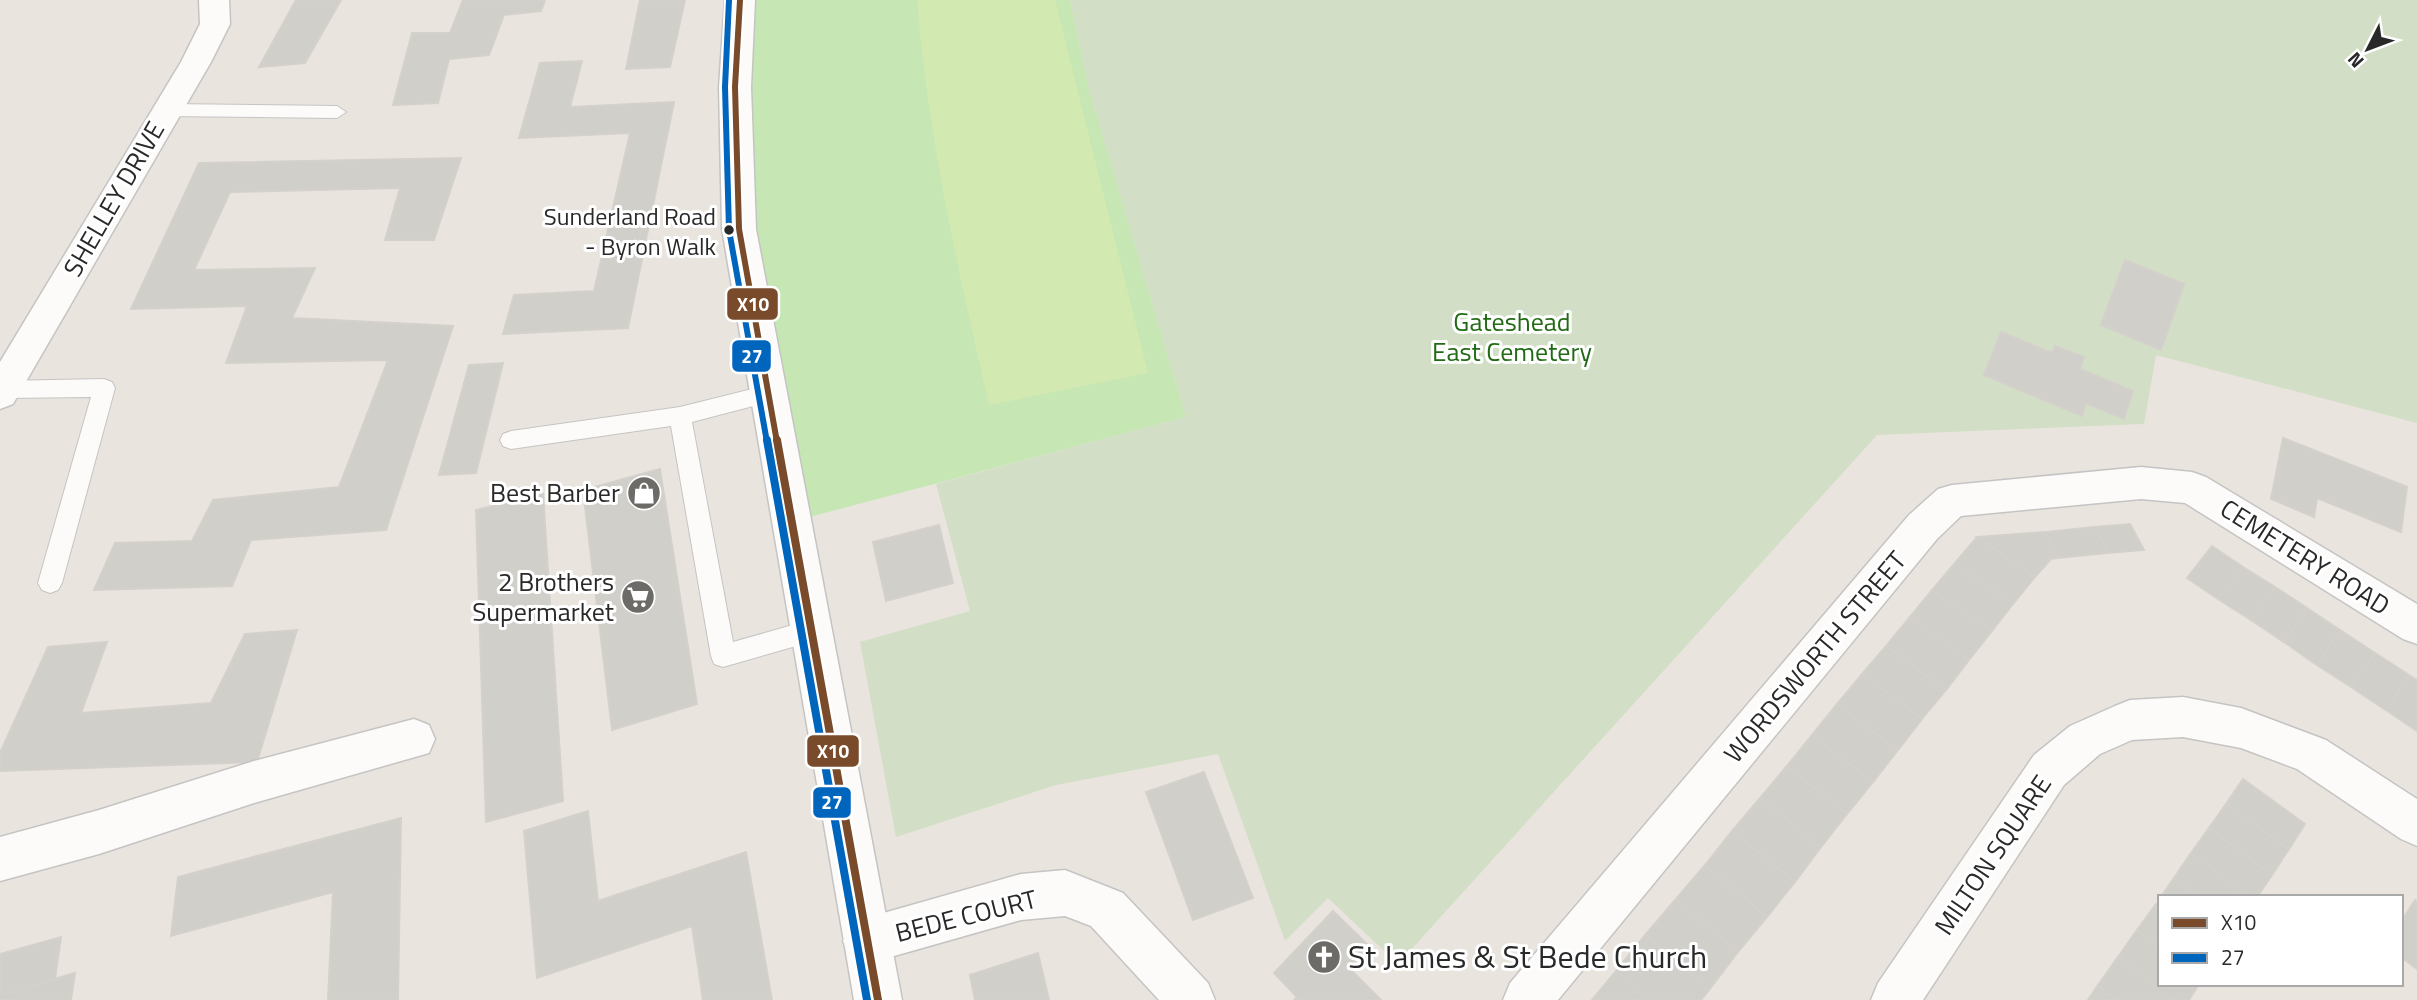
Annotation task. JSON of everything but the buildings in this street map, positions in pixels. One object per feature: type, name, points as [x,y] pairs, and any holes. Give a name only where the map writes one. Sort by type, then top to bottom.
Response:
[{"type":"street","name":"SHELLEY DRIVE","points":[[1,392],[196,62],[215,23],[214,0]]},
{"type":"street","points":[[740,0],[735,87],[739,229],[877,1000]]},
{"type":"street","name":"WORDSWORTH STREET","points":[[1527,1000],[1923,527],[1952,502],[2141,483],[2192,488]]},
{"type":"street","name":"CEMETERY ROAD","points":[[2192,488],[2417,626]]},
{"type":"street","name":"MILTON SQUARE","points":[[1907,995],[2049,769],[2085,740],[2130,720],[2183,717],[2241,728],[2311,754],[2417,824]]},
{"type":"street","points":[[0,859],[99,832],[254,782],[414,739]]},
{"type":"street","name":"BEDE COURT","points":[[866,942],[1021,897],[1065,893],[1107,909],[1191,1000]]},
{"type":"lane","points":[[166,110],[337,112]]},
{"type":"lane","points":[[1,392],[104,388],[50,583]]},
{"type":"lane","points":[[511,440],[680,416],[768,394]]},
{"type":"lane","points":[[680,416],[723,656],[810,631]]},
{"type":"green space","points":[[746,0],[1070,0],[1089,89],[1186,417],[802,519],[748,226]]},
{"type":"green space","points":[[917,0],[1055,0],[1148,373],[989,405],[955,254],[936,153]]},
{"type":"green space","name":"Gateshead East Cemetery","points":[[1070,0],[2417,0],[2417,423],[2156,355],[2144,424],[1877,435],[1398,964],[1328,898],[1285,941],[1218,754],[1056,785],[896,837],[860,642],[970,611],[936,484],[1186,417],[1089,89]]},
{"type":"transit line","name":"27","points":[[729,0],[725,87],[729,230],[867,1000]]},
{"type":"transit line","name":"X10","points":[[740,0],[735,87],[739,229],[878,1000]]},
{"type":"place","name":"Sunderland Road - Byron Walk","points":[[729,230]]},
{"type":"place","name":"Best Barber","points":[[644,493]]},
{"type":"place","name":"2 Brothers Supermarket","points":[[638,597]]},
{"type":"place","name":"St James & St Bede Church","points":[[1324,957]]}]
